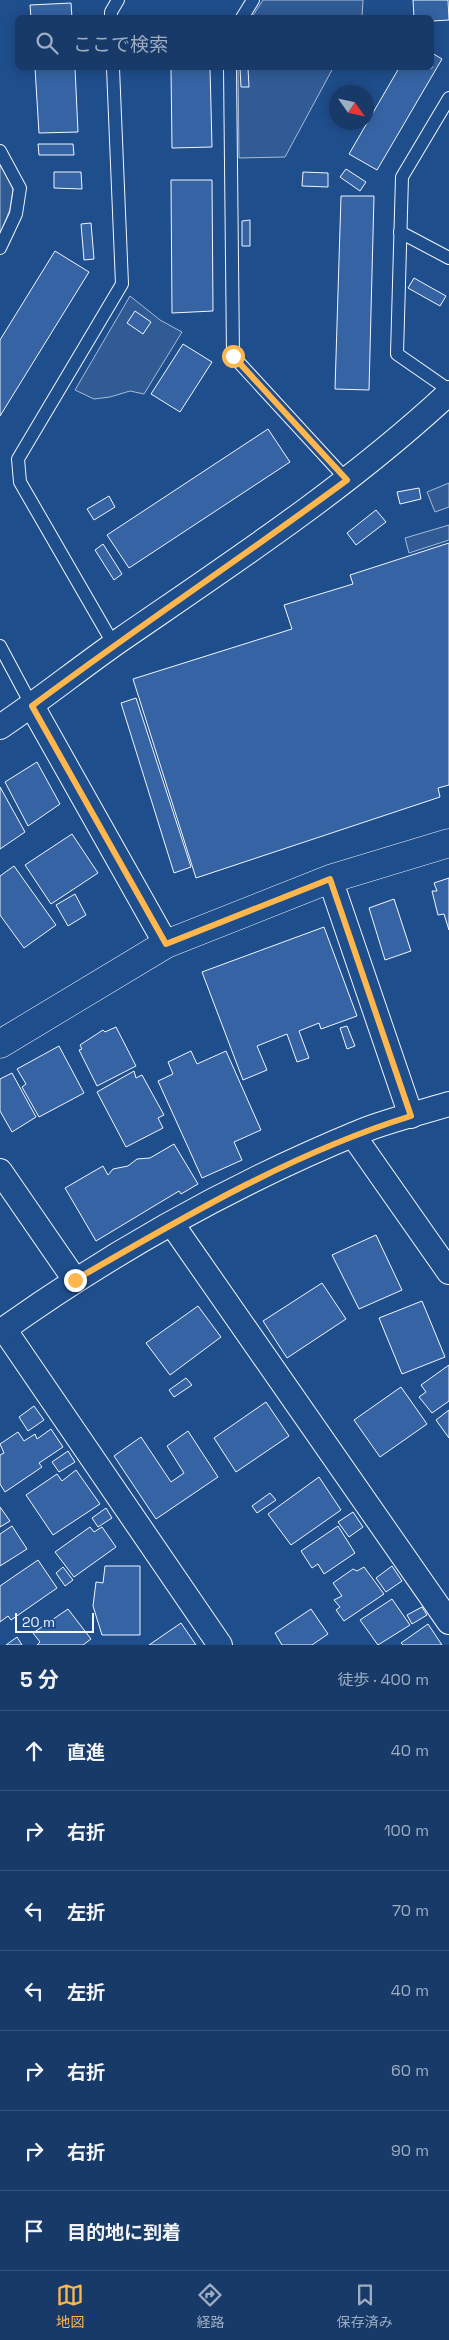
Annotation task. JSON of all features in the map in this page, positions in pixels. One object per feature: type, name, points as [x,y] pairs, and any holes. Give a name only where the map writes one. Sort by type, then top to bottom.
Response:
[{"type":"street","points":[[0,727],[32,706],[114,645],[268,539],[347,480],[400,438],[449,391]]},
{"type":"street","points":[[32,706],[166,944]]},
{"type":"street","points":[[0,1044],[166,944],[330,879],[449,843]]},
{"type":"street","points":[[330,879],[411,1116]]},
{"type":"street","points":[[220,1645],[2,1330],[75,1280],[172,1224],[258,1179],[353,1136],[449,1104]]},
{"type":"street","points":[[353,1136],[449,1272]]},
{"type":"street","points":[[0,1171],[75,1280]]},
{"type":"street","points":[[172,1224],[449,1622]]},
{"type":"lane","points":[[111,15],[118,0]]},
{"type":"lane","points":[[244,15],[253,0]]},
{"type":"lane","points":[[113,70],[122,284],[18,459],[20,482],[114,645]]},
{"type":"lane","points":[[230,70],[233,356],[347,480]]},
{"type":"lane","points":[[449,98],[402,177],[397,354],[449,391]]},
{"type":"lane","points":[[0,151],[20,188],[16,214],[0,248]]},
{"type":"lane","points":[[400,232],[449,258]]},
{"type":"lane","points":[[0,646],[32,706]]},
{"type":"shaded area","points":[[263,0],[363,0],[362,15],[253,15]]},
{"type":"shaded area","points":[[238,70],[332,70],[285,157],[239,158]]},
{"type":"shaded area","points":[[0,159],[13,189],[10,209],[0,235]]},
{"type":"shaded area","points":[[130,296],[160,320],[182,332],[144,394],[130,391],[110,397],[94,399],[75,390]]},
{"type":"shaded area","points":[[449,483],[449,507],[435,512],[427,492]]},
{"type":"shaded area","points":[[449,525],[449,540],[409,553],[405,538]]},
{"type":"building","points":[[413,0],[448,0],[449,20],[434,21],[434,15],[414,15]]},
{"type":"building","points":[[71,3],[72,15],[31,15],[30,5]]},
{"type":"building","points":[[434,54],[442,59],[377,170],[349,154],[363,130],[374,130],[374,111],[398,70],[434,70]]},
{"type":"building","points":[[35,70],[75,70],[78,132],[39,133]]},
{"type":"building","points":[[171,70],[210,70],[212,147],[172,148]]},
{"type":"building","points":[[240,70],[248,70],[249,87],[241,87]]},
{"type":"building","points":[[38,144],[73,144],[74,155],[39,155]]},
{"type":"building","points":[[346,169],[366,182],[360,191],[340,177]]},
{"type":"building","points":[[54,172],[81,172],[82,189],[54,188]]},
{"type":"building","points":[[303,172],[328,173],[328,187],[302,186]]},
{"type":"building","points":[[171,180],[212,180],[213,311],[172,313]]},
{"type":"building","points":[[341,196],[374,196],[369,390],[335,389]]},
{"type":"building","points":[[250,220],[250,246],[242,246],[242,221]]},
{"type":"building","points":[[91,223],[94,259],[84,260],[81,224]]},
{"type":"building","points":[[55,251],[89,272],[0,416],[0,340]]},
{"type":"building","points":[[414,278],[446,296],[440,306],[408,288]]},
{"type":"building","points":[[135,311],[151,322],[143,334],[127,323]]},
{"type":"building","points":[[183,344],[212,362],[180,412],[151,394]]},
{"type":"building","points":[[268,429],[290,462],[129,568],[107,535]]},
{"type":"building","points":[[419,488],[421,499],[400,504],[397,492]]},
{"type":"building","points":[[109,496],[115,507],[94,520],[87,509]]},
{"type":"building","points":[[376,510],[386,522],[356,545],[347,533]]},
{"type":"building","points":[[449,543],[449,785],[438,788],[440,797],[196,878],[133,679],[292,629],[284,605],[353,584],[350,575]]},
{"type":"building","points":[[103,544],[122,574],[114,580],[95,550]]},
{"type":"building","points":[[136,698],[191,867],[174,873],[121,703]]},
{"type":"building","points":[[37,762],[60,804],[28,826],[5,782]]},
{"type":"building","points":[[0,787],[25,832],[0,849]]},
{"type":"building","points":[[72,834],[98,873],[51,904],[25,865]]},
{"type":"building","points":[[14,866],[56,925],[24,948],[0,915],[0,876]]},
{"type":"building","points":[[449,878],[449,930],[444,914],[438,915],[432,891],[437,891],[434,883]]},
{"type":"building","points":[[75,894],[86,915],[68,926],[56,905]]},
{"type":"building","points":[[394,899],[411,951],[385,960],[369,908]]},
{"type":"building","points":[[324,927],[357,1016],[321,1029],[319,1023],[299,1031],[309,1058],[297,1062],[287,1034],[257,1046],[267,1070],[243,1080],[202,972]]},
{"type":"building","points":[[347,1026],[355,1046],[347,1049],[340,1028]]},
{"type":"building","points":[[116,1027],[136,1066],[97,1086],[79,1050],[82,1049],[80,1045],[103,1030],[105,1032]]},
{"type":"building","points":[[59,1046],[84,1093],[39,1117],[22,1087],[26,1084],[17,1069]]},
{"type":"building","points":[[191,1051],[197,1064],[226,1051],[261,1130],[234,1142],[242,1160],[202,1178],[158,1081],[173,1074],[168,1062]]},
{"type":"building","points":[[134,1071],[136,1078],[142,1075],[164,1115],[158,1118],[163,1128],[126,1147],[97,1092]]},
{"type":"building","points":[[12,1073],[36,1117],[12,1132],[0,1111],[0,1079]]},
{"type":"building","points":[[174,1144],[198,1184],[181,1194],[179,1191],[96,1241],[65,1188],[103,1166],[108,1175],[113,1169],[128,1166],[137,1159],[150,1158]]},
{"type":"building","points":[[376,1235],[402,1290],[359,1309],[332,1255]]},
{"type":"building","points":[[322,1283],[346,1319],[287,1358],[263,1321]]},
{"type":"building","points":[[422,1301],[445,1357],[402,1374],[379,1318]]},
{"type":"building","points":[[198,1306],[221,1337],[170,1375],[146,1343]]},
{"type":"building","points":[[449,1365],[449,1401],[432,1413],[419,1397],[426,1392],[421,1385]]},
{"type":"building","points":[[186,1378],[192,1385],[174,1397],[169,1390]]},
{"type":"building","points":[[401,1387],[427,1424],[380,1457],[354,1420]]},
{"type":"building","points":[[266,1402],[289,1436],[236,1472],[214,1438]]},
{"type":"building","points":[[34,1406],[44,1420],[28,1431],[19,1417]]},
{"type":"building","points":[[449,1410],[449,1438],[436,1420]]},
{"type":"building","points":[[51,1429],[63,1447],[39,1463],[42,1467],[5,1492],[0,1484],[0,1455],[4,1453],[0,1444],[18,1432],[24,1441],[35,1434],[37,1439]]},
{"type":"building","points":[[188,1431],[218,1477],[156,1519],[114,1456],[141,1437],[171,1482],[184,1473],[167,1446]]},
{"type":"building","points":[[68,1451],[75,1462],[59,1472],[52,1462]]},
{"type":"building","points":[[76,1470],[100,1504],[53,1535],[26,1495],[57,1474],[62,1481]]},
{"type":"building","points":[[319,1477],[341,1510],[291,1545],[268,1514]]},
{"type":"building","points":[[270,1493],[276,1500],[257,1513],[252,1506]]},
{"type":"building","points":[[0,1507],[10,1521],[0,1527]]},
{"type":"building","points":[[106,1508],[112,1518],[98,1527],[92,1518]]},
{"type":"building","points":[[353,1512],[363,1527],[349,1537],[338,1522]]},
{"type":"building","points":[[12,1526],[27,1549],[0,1566],[0,1534]]},
{"type":"building","points":[[338,1526],[355,1553],[324,1574],[318,1564],[312,1568],[301,1551]]},
{"type":"building","points":[[90,1527],[94,1532],[102,1527],[116,1547],[74,1577],[55,1552]]},
{"type":"building","points":[[38,1560],[57,1588],[11,1620],[8,1616],[0,1622],[0,1586]]},
{"type":"building","points":[[105,1566],[140,1566],[140,1635],[102,1635],[93,1606],[96,1582],[103,1583]]},
{"type":"building","points":[[392,1566],[402,1581],[386,1592],[376,1578]]},
{"type":"building","points":[[63,1567],[73,1580],[65,1586],[56,1573]]},
{"type":"building","points":[[364,1567],[384,1594],[344,1621],[336,1610],[340,1607],[334,1600],[342,1596],[333,1583],[353,1569],[357,1571]]},
{"type":"building","points":[[392,1599],[410,1625],[378,1645],[360,1620]]},
{"type":"building","points":[[422,1607],[427,1615],[412,1624],[407,1615]]},
{"type":"building","points":[[68,1609],[91,1639],[83,1645],[37,1645],[40,1642],[33,1633]]},
{"type":"building","points":[[311,1609],[328,1634],[312,1645],[282,1645],[275,1633]]},
{"type":"building","points":[[181,1623],[196,1645],[149,1645]]},
{"type":"building","points":[[428,1624],[442,1645],[403,1645],[401,1643]]},
{"type":"building","points":[[17,1637],[22,1645],[6,1645]]},
{"type":"route","points":[[75,1280],[172,1224],[258,1179],[362,1131],[411,1116],[330,879],[166,944],[32,706],[114,645],[268,539],[347,480],[233,356]]}]
